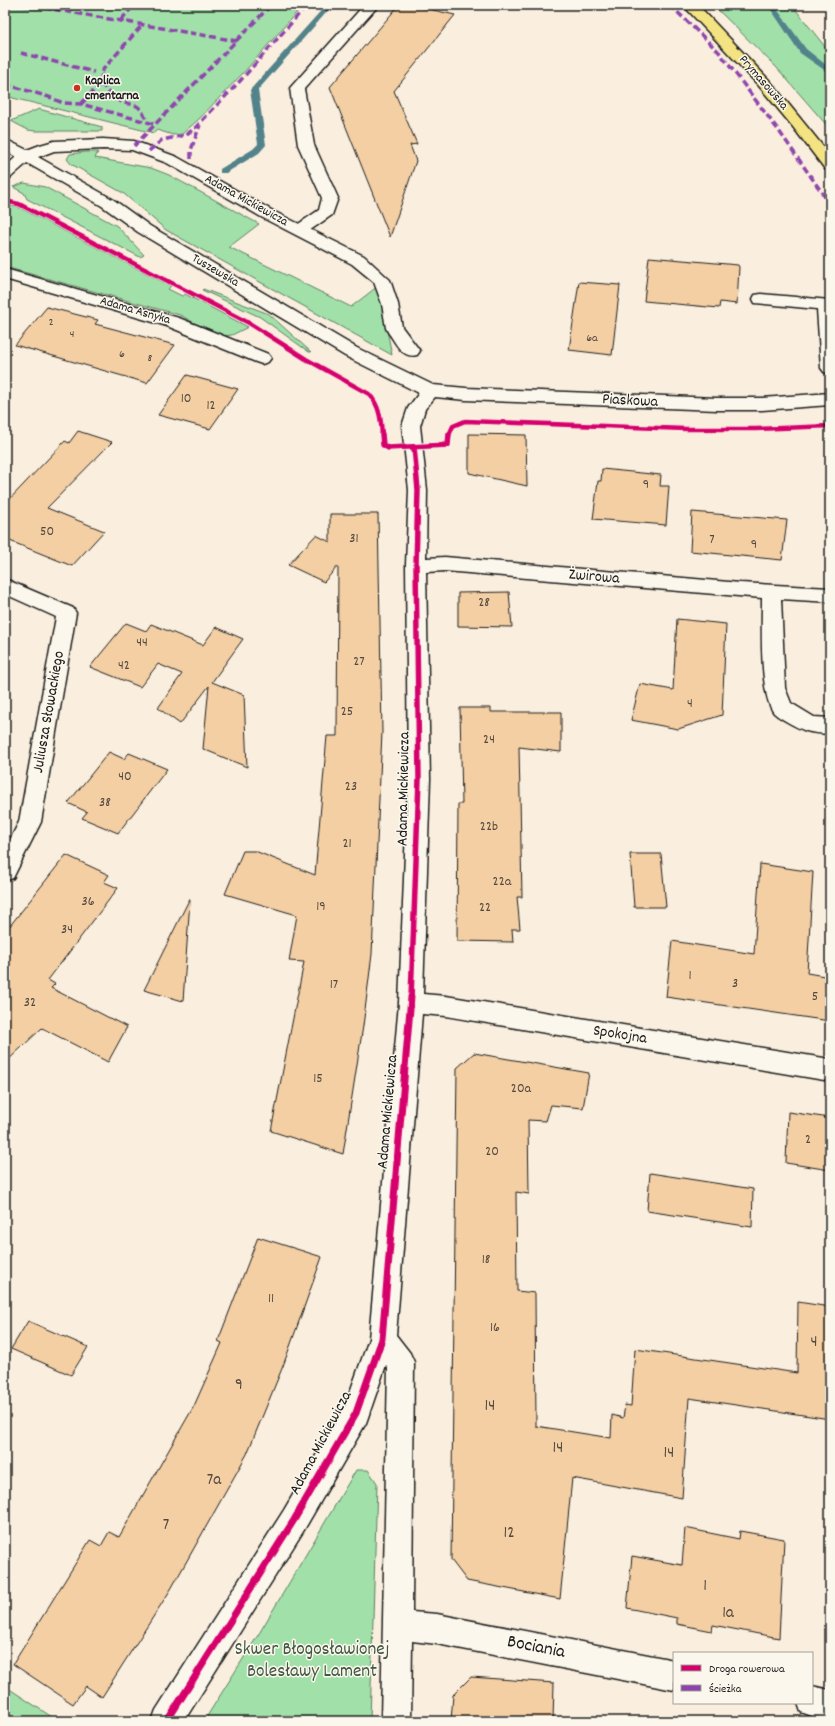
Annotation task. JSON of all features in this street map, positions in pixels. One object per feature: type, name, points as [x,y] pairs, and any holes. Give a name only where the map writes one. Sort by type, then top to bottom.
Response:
[{"type":"main road","name":"Prymasowska","points":[[690,5],[727,42],[767,87],[807,135],[830,166]]},
{"type":"street","points":[[300,230],[326,212],[330,198],[306,145],[297,88],[372,5]]},
{"type":"street","name":"Tuszewska","points":[[5,144],[25,157],[108,203],[144,228],[351,352],[430,391]]},
{"type":"street","name":"Adama Mickiewicza","points":[[5,175],[25,157],[45,148],[54,146],[103,144],[134,146],[172,160],[358,260],[382,280],[390,304],[394,328],[411,351]]},
{"type":"street","name":"Adama Asnyka","points":[[5,274],[173,322],[262,358]]},
{"type":"street","points":[[761,299],[825,304],[830,368]]},
{"type":"street","name":"Adama Mickiewicza","points":[[167,1721],[294,1520],[356,1413],[382,1339],[411,1003],[419,779],[416,565],[418,490],[411,426],[417,408],[430,391]]},
{"type":"street","name":"Piaskowa","points":[[430,391],[466,394],[709,404],[762,404],[830,399]]},
{"type":"street","name":"Żwirowa","points":[[416,565],[445,564],[771,592],[830,595]]},
{"type":"street","name":"Juliusza Słowackiego","points":[[5,586],[66,613],[30,822],[5,872]]},
{"type":"street","points":[[771,592],[775,688],[782,708],[810,725],[830,726]]},
{"type":"street","name":"Spokojna","points":[[411,1003],[446,1006],[830,1070]]},
{"type":"street","points":[[382,1339],[401,1362],[396,1721]]},
{"type":"street","name":"Bociania","points":[[398,1625],[437,1629],[673,1675]]},
{"type":"street","points":[[813,1701],[830,1705]]},
{"type":"green space","points":[[5,5],[303,5],[246,70],[198,120],[182,134],[173,135],[157,130],[154,133],[5,96]]},
{"type":"green space","points":[[713,5],[792,5],[830,53],[830,129],[777,68]]},
{"type":"green space","points":[[39,109],[102,127],[102,131],[35,131],[28,130],[11,121]]},
{"type":"green space","points":[[98,152],[95,158],[151,168],[169,175],[259,224],[229,247],[351,307],[378,286],[392,355],[166,230],[123,193],[71,164],[67,159],[70,154]]},
{"type":"green space","points":[[24,183],[45,187],[117,226],[144,255],[140,257],[27,199],[24,193],[13,187]]},
{"type":"green space","points":[[5,206],[16,206],[171,286],[168,289],[182,296],[185,294],[248,327],[232,335],[222,336],[209,331],[180,315],[5,267]]},
{"type":"green space","points":[[203,289],[269,314],[311,352],[260,317],[202,290]]},
{"type":"green space","name":"Skwer Błogosławionej Bolesławy Lament","points":[[356,1470],[368,1470],[377,1483],[370,1721],[204,1721],[260,1632]]},
{"type":"green space","points":[[5,1686],[58,1721],[5,1721]]},
{"type":"building","points":[[399,5],[411,5],[455,15],[394,91],[417,144],[410,145],[416,161],[390,237],[330,87]]},
{"type":"building","points":[[649,257],[738,265],[737,304],[720,302],[719,308],[644,301]]},
{"type":"building","points":[[579,282],[620,285],[612,355],[569,350]]},
{"type":"building","points":[[47,307],[98,320],[95,324],[175,345],[147,383],[15,345]]},
{"type":"building","points":[[187,375],[238,389],[210,429],[158,415]]},
{"type":"building","points":[[78,431],[112,442],[47,508],[104,531],[72,566],[5,539],[5,504],[65,441],[69,443]]},
{"type":"building","points":[[469,434],[526,435],[527,486],[469,473]]},
{"type":"building","points":[[602,469],[661,475],[660,486],[669,486],[666,525],[593,519],[598,481],[601,481]]},
{"type":"building","points":[[692,512],[787,520],[782,560],[690,551]]},
{"type":"building","points":[[330,514],[378,514],[382,732],[372,954],[363,1026],[343,1154],[271,1131],[304,962],[289,961],[297,915],[225,894],[243,851],[255,851],[315,875],[327,736],[337,736],[338,566],[324,582],[288,565],[316,535],[330,542]]},
{"type":"building","points":[[509,592],[512,627],[458,626],[458,593]]},
{"type":"building","points":[[677,619],[726,624],[722,715],[678,729],[631,720],[640,684],[673,690]]},
{"type":"building","points":[[126,623],[146,631],[151,624],[203,645],[216,627],[243,639],[212,682],[244,695],[247,767],[203,749],[209,686],[180,724],[158,708],[182,674],[158,664],[140,687],[90,667]]},
{"type":"building","points":[[460,708],[491,708],[491,712],[561,712],[561,752],[519,747],[522,897],[517,897],[520,929],[512,929],[513,942],[457,941],[458,804],[462,804]]},
{"type":"building","points":[[109,752],[124,759],[129,753],[167,769],[118,833],[82,818],[87,812],[68,803]]},
{"type":"building","points":[[630,854],[661,854],[666,907],[634,907]]},
{"type":"building","points":[[66,855],[109,875],[104,882],[118,888],[48,980],[55,984],[51,988],[127,1027],[108,1062],[42,1028],[5,1063],[5,932]]},
{"type":"building","points":[[760,864],[813,872],[807,973],[830,977],[830,1021],[666,997],[672,941],[754,954]]},
{"type":"building","points":[[190,900],[183,1001],[144,990]]},
{"type":"building","points":[[474,1053],[589,1073],[583,1108],[551,1105],[546,1121],[528,1120],[529,1194],[516,1192],[517,1291],[535,1293],[536,1426],[611,1438],[612,1415],[623,1418],[625,1405],[631,1406],[635,1349],[797,1373],[798,1302],[830,1307],[830,1419],[689,1398],[682,1498],[572,1478],[560,1599],[467,1581],[451,1560],[457,1068]]},
{"type":"building","points":[[788,1112],[830,1118],[830,1170],[786,1163]]},
{"type":"building","points":[[650,1173],[753,1189],[752,1227],[647,1211]]},
{"type":"building","points":[[258,1237],[322,1257],[283,1366],[247,1454],[171,1589],[102,1697],[86,1686],[73,1704],[13,1664],[90,1540],[101,1546],[109,1532],[119,1537],[194,1406],[222,1343],[218,1341]]},
{"type":"building","points":[[28,1321],[88,1347],[71,1375],[11,1349]]},
{"type":"building","points":[[685,1528],[739,1539],[740,1531],[784,1539],[779,1638],[713,1625],[712,1631],[677,1624],[677,1618],[627,1608],[632,1556],[682,1565]]},
{"type":"building","points":[[471,1677],[554,1683],[553,1721],[451,1721],[453,1695]]},
{"type":"waterway","points":[[223,171],[256,151],[262,145],[254,90],[330,5]]},
{"type":"waterway","points":[[771,5],[803,51],[830,72]]},
{"type":"marked path","points":[[13,5],[40,7],[237,41]]},
{"type":"marked path","points":[[121,20],[134,5]]},
{"type":"marked path","points":[[134,146],[271,5]]},
{"type":"marked path","points":[[149,151],[162,140],[186,135],[196,127],[240,81],[307,5]]},
{"type":"marked path","points":[[670,5],[719,52],[779,131],[830,204]]},
{"type":"marked path","points":[[81,104],[101,83],[103,78],[100,73],[143,24]]},
{"type":"marked path","points":[[21,53],[94,72]]},
{"type":"marked path","points":[[101,83],[113,97],[122,102],[138,106],[142,109],[147,122]]},
{"type":"marked path","points":[[5,84],[49,97],[63,103],[81,104],[154,124]]},
{"type":"marked path","points":[[191,159],[191,150],[200,125]]},
{"type":"cycle path","points":[[5,201],[19,204],[249,323],[306,359],[369,394],[377,405],[383,445],[388,448],[448,445],[450,432],[453,426],[465,421],[686,429],[756,429],[830,426]]},
{"type":"cycle path","points":[[167,1721],[294,1520],[356,1413],[382,1339],[411,1003],[419,779],[416,565],[418,490],[414,447]]},
{"type":"place","name":"Kaplica cmentarna","points":[[77,88]]}]
